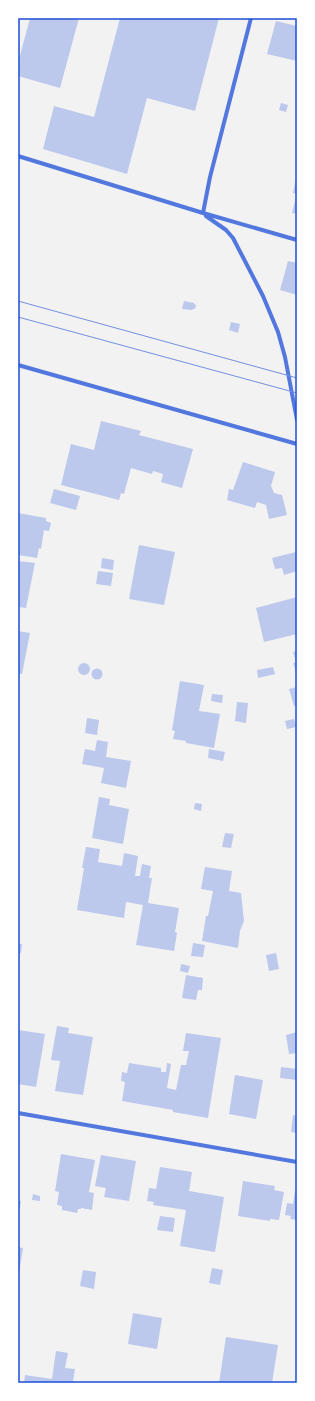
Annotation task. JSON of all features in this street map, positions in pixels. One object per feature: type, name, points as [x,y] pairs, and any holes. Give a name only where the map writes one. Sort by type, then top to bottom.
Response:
[{"type":"street","points":[[203,214],[210,177],[251,18]]},
{"type":"street","points":[[18,156],[203,214],[297,240]]},
{"type":"street","points":[[203,214],[226,230],[233,238],[263,296],[278,332],[297,420]]},
{"type":"street","points":[[18,365],[297,444]]},
{"type":"street","points":[[18,1113],[297,1162]]},
{"type":"building","points":[[30,18],[79,18],[60,88],[18,76],[18,63]]},
{"type":"building","points":[[120,18],[219,18],[195,111],[147,98],[127,174],[43,149],[54,106],[94,117]]},
{"type":"building","points":[[276,21],[297,26],[297,61],[267,54]]},
{"type":"building","points":[[281,103],[288,105],[286,112],[279,110]]},
{"type":"building","points":[[297,178],[297,194],[293,193]]},
{"type":"building","points":[[297,197],[297,214],[292,213]]},
{"type":"building","points":[[288,261],[297,263],[297,295],[280,290]]},
{"type":"building","points":[[184,301],[194,303],[196,305],[195,309],[182,309]]},
{"type":"building","points":[[231,322],[240,324],[238,333],[229,330]]},
{"type":"building","points":[[101,421],[141,431],[139,435],[193,449],[182,488],[161,482],[163,474],[153,471],[152,474],[131,468],[124,494],[121,493],[119,500],[61,485],[71,444],[94,450]]},
{"type":"building","points":[[243,462],[275,472],[271,486],[274,493],[282,495],[287,515],[269,519],[266,505],[257,502],[255,508],[227,500],[229,489],[233,490]]},
{"type":"building","points":[[54,489],[80,496],[76,510],[50,503]]},
{"type":"building","points":[[18,513],[46,518],[46,521],[51,523],[49,531],[44,530],[41,549],[39,548],[37,558],[18,555]]},
{"type":"building","points":[[139,545],[175,552],[164,605],[129,599]]},
{"type":"building","points":[[296,552],[297,571],[284,575],[282,568],[275,569],[272,558]]},
{"type":"building","points":[[102,558],[114,560],[113,570],[101,568]]},
{"type":"building","points":[[18,561],[35,563],[26,608],[18,607]]},
{"type":"building","points":[[98,571],[113,573],[111,586],[96,584]]},
{"type":"building","points":[[297,597],[297,634],[264,642],[256,608]]},
{"type":"building","points":[[18,631],[30,633],[22,674],[18,674]]},
{"type":"building","points":[[297,651],[297,675],[293,663],[296,662],[293,652]]},
{"type":"building","points":[[82,663],[86,663],[90,669],[86,675],[82,675],[78,671],[78,667]]},
{"type":"building","points":[[273,667],[275,674],[258,678],[257,670]]},
{"type":"building","points":[[97,668],[101,670],[103,674],[101,678],[97,680],[93,678],[91,674],[93,670]]},
{"type":"building","points":[[180,681],[204,685],[199,711],[220,714],[214,748],[173,739],[175,731],[172,730]]},
{"type":"building","points":[[297,687],[297,705],[294,706],[289,689]]},
{"type":"building","points":[[212,694],[223,695],[222,703],[211,701]]},
{"type":"building","points":[[237,702],[248,703],[246,723],[235,721]]},
{"type":"building","points":[[87,718],[99,720],[97,735],[85,733]]},
{"type":"building","points":[[294,719],[296,727],[287,729],[285,721]]},
{"type":"building","points":[[97,740],[108,742],[106,757],[131,761],[126,788],[101,783],[104,768],[82,764],[85,749],[95,751]]},
{"type":"building","points":[[209,749],[225,752],[223,761],[208,758]]},
{"type":"building","points":[[99,797],[110,799],[109,805],[129,809],[123,844],[92,838]]},
{"type":"building","points":[[195,803],[202,804],[201,811],[194,809]]},
{"type":"building","points":[[225,833],[234,834],[231,848],[222,847]]},
{"type":"building","points":[[86,847],[100,849],[98,862],[122,866],[124,853],[138,856],[135,876],[140,876],[142,864],[151,866],[149,878],[152,878],[148,903],[179,908],[175,932],[177,933],[174,951],[136,945],[143,905],[126,902],[124,918],[77,910]]},
{"type":"building","points":[[205,867],[232,871],[229,891],[241,893],[244,921],[240,931],[238,948],[202,941],[206,916],[208,916],[213,891],[201,889]]},
{"type":"building","points":[[193,943],[205,945],[203,957],[191,956]]},
{"type":"building","points":[[18,944],[22,944],[21,953],[18,953]]},
{"type":"building","points":[[276,953],[279,969],[269,971],[266,955]]},
{"type":"building","points":[[181,964],[190,966],[188,973],[180,971]]},
{"type":"building","points":[[186,975],[203,978],[202,990],[198,990],[196,1000],[182,998]]},
{"type":"building","points":[[57,1026],[69,1028],[68,1033],[93,1037],[83,1095],[55,1091],[60,1061],[51,1060]]},
{"type":"building","points":[[18,1030],[45,1034],[36,1087],[18,1084]]},
{"type":"building","points":[[297,1032],[297,1053],[289,1054],[286,1035]]},
{"type":"building","points":[[186,1033],[221,1038],[208,1118],[122,1101],[125,1082],[121,1081],[122,1072],[127,1073],[129,1063],[161,1068],[161,1072],[166,1072],[167,1063],[171,1064],[167,1088],[176,1090],[181,1065],[186,1065],[189,1051],[183,1051]]},
{"type":"building","points":[[281,1067],[297,1069],[297,1080],[280,1078]]},
{"type":"building","points":[[235,1075],[263,1080],[256,1119],[229,1114]]},
{"type":"building","points":[[293,1115],[297,1116],[297,1133],[291,1132]]},
{"type":"building","points":[[61,1154],[95,1160],[89,1192],[94,1193],[92,1210],[81,1208],[78,1209],[77,1213],[62,1210],[62,1206],[57,1205],[59,1192],[55,1191]]},
{"type":"building","points":[[101,1155],[136,1161],[129,1201],[104,1197],[106,1188],[95,1186]]},
{"type":"building","points":[[160,1167],[192,1172],[189,1191],[224,1197],[215,1252],[180,1246],[186,1210],[153,1205],[154,1202],[147,1201],[149,1188],[156,1189]]},
{"type":"building","points":[[243,1181],[275,1186],[274,1190],[284,1192],[279,1220],[270,1219],[270,1221],[238,1216]]},
{"type":"building","points":[[295,1191],[297,1191],[297,1220],[290,1219],[291,1216],[285,1215],[287,1203],[293,1204]]},
{"type":"building","points":[[33,1194],[40,1196],[40,1201],[32,1200]]},
{"type":"building","points":[[18,1201],[21,1201],[20,1208],[18,1208]]},
{"type":"building","points":[[160,1216],[175,1218],[173,1232],[157,1230]]},
{"type":"building","points":[[18,1247],[23,1248],[19,1274],[18,1274]]},
{"type":"building","points":[[212,1268],[223,1270],[220,1285],[209,1283]]},
{"type":"building","points":[[83,1270],[96,1272],[94,1289],[80,1286]]},
{"type":"building","points":[[133,1313],[162,1318],[157,1349],[128,1344]]},
{"type":"building","points":[[226,1337],[278,1345],[272,1383],[219,1383]]},
{"type":"building","points":[[56,1351],[68,1353],[65,1368],[75,1369],[73,1381],[77,1383],[24,1383],[25,1375],[52,1379]]},
{"type":"tram line","points":[[18,301],[297,378]]},
{"type":"tram line","points":[[18,317],[297,393]]}]
